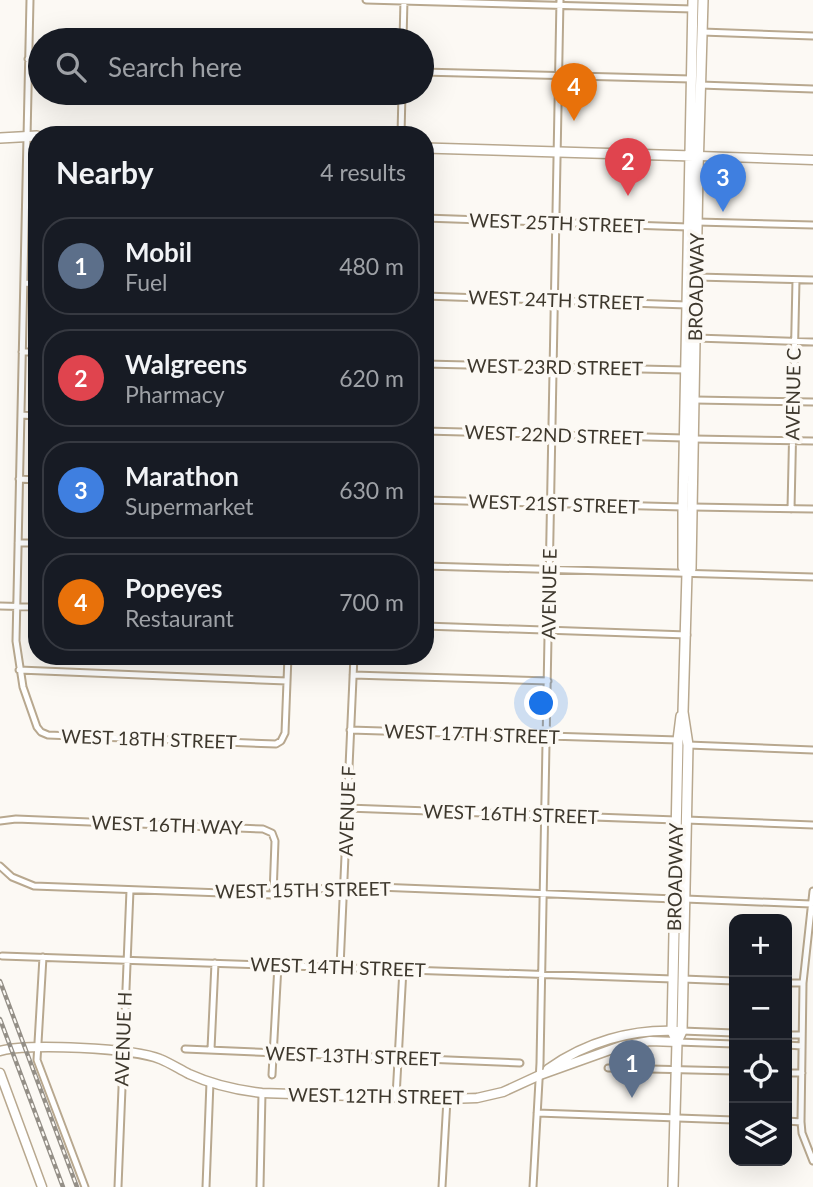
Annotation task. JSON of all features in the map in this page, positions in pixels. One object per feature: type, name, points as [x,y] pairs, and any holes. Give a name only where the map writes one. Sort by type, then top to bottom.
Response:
[{"type":"main road","name":"BROADWAY","points":[[681,820],[688,745],[683,712],[687,573],[683,567],[688,507],[689,438],[685,370],[688,227],[700,85],[703,0]]},
{"type":"main road","name":"BROADWAY","points":[[689,438],[695,400],[697,277],[691,79],[695,3]]},
{"type":"main road","points":[[695,3],[696,24],[702,32]]},
{"type":"main road","points":[[0,138],[28,136]]},
{"type":"main road","points":[[434,148],[694,156]]},
{"type":"main road","name":"BROADWAY","points":[[673,1187],[681,820],[678,740],[683,712]]},
{"type":"street","points":[[30,0],[30,28]]},
{"type":"street","points":[[366,0],[695,3]]},
{"type":"street","points":[[403,28],[404,1]]},
{"type":"street","name":"AVENUE E","points":[[533,1187],[540,1075],[560,3]]},
{"type":"street","points":[[702,32],[813,36]]},
{"type":"street","points":[[434,72],[691,79]]},
{"type":"street","points":[[700,85],[813,89]]},
{"type":"street","points":[[31,105],[32,126]]},
{"type":"street","points":[[401,126],[402,105]]},
{"type":"street","points":[[694,156],[813,160]]},
{"type":"street","points":[[28,183],[16,606],[19,670],[287,681],[288,665]]},
{"type":"street","name":"WEST 25TH STREET","points":[[434,218],[688,227]]},
{"type":"street","points":[[697,222],[813,225]]},
{"type":"street","points":[[697,277],[813,280]]},
{"type":"street","name":"AVENUE C","points":[[791,509],[796,280]]},
{"type":"street","points":[[24,283],[28,283]]},
{"type":"street","name":"WEST 24TH STREET","points":[[434,296],[687,305]]},
{"type":"street","points":[[696,338],[813,342]]},
{"type":"street","points":[[22,352],[28,352]]},
{"type":"street","name":"WEST 23RD STREET","points":[[434,364],[685,370]]},
{"type":"street","points":[[695,400],[813,402]]},
{"type":"street","points":[[21,415],[28,415]]},
{"type":"street","name":"WEST 22ND STREET","points":[[434,431],[813,441]]},
{"type":"street","points":[[19,479],[28,480]]},
{"type":"street","name":"WEST 21ST STREET","points":[[434,500],[813,509]]},
{"type":"street","points":[[18,543],[28,543]]},
{"type":"street","points":[[434,566],[813,577]]},
{"type":"street","points":[[0,606],[28,607]]},
{"type":"street","points":[[434,626],[687,635]]},
{"type":"street","name":"AVENUE F","points":[[340,967],[354,665]]},
{"type":"street","name":"WEST 18TH STREET","points":[[19,670],[37,727],[44,734],[272,744],[281,741],[285,733],[287,681]]},
{"type":"street","points":[[353,675],[548,681]]},
{"type":"street","name":"WEST 17TH STREET","points":[[350,730],[678,740]]},
{"type":"street","points":[[688,745],[813,750]]},
{"type":"street","name":"WEST 16TH STREET","points":[[347,808],[813,825]]},
{"type":"street","name":"WEST 16TH WAY","points":[[0,821],[16,819],[263,829],[272,833],[275,841],[273,895]]},
{"type":"street","name":"WEST 15TH STREET","points":[[0,866],[19,881],[34,886],[273,895],[289,888],[335,889],[352,886],[811,904]]},
{"type":"street","name":"AVENUE H","points":[[118,1187],[130,890]]},
{"type":"street","points":[[813,891],[803,983],[801,1122],[802,1133],[813,1161]]},
{"type":"street","name":"WEST 14TH STREET","points":[[2,956],[729,981]]},
{"type":"street","points":[[43,957],[37,1059],[85,1187]]},
{"type":"street","points":[[211,1049],[215,962]]},
{"type":"street","points":[[272,1075],[278,965]]},
{"type":"street","points":[[396,1097],[403,969]]},
{"type":"street","points":[[792,983],[803,983]]},
{"type":"street","name":"WEST 12TH STREET","points":[[540,1075],[555,1064],[620,1035],[649,1030],[677,1031]]},
{"type":"street","points":[[677,1031],[729,1033]]},
{"type":"street","points":[[792,1035],[803,1035]]},
{"type":"street","points":[[677,1042],[729,1044]]},
{"type":"street","name":"WEST 12TH STREET","points":[[210,1083],[262,1093],[464,1099],[492,1095],[630,1043],[677,1042]]},
{"type":"street","points":[[792,1045],[803,1046]]},
{"type":"street","points":[[0,1051],[37,1047],[123,1051],[160,1058],[210,1083],[206,1187]]},
{"type":"street","name":"WEST 13TH STREET","points":[[185,1049],[520,1063]]},
{"type":"street","points":[[608,1068],[729,1071]]},
{"type":"street","points":[[0,1073],[42,1187]]},
{"type":"street","points":[[792,1073],[802,1073]]},
{"type":"street","points":[[260,1187],[262,1093]]},
{"type":"street","points":[[442,1187],[447,1099]]},
{"type":"street","points":[[537,1113],[729,1120]]},
{"type":"street","points":[[792,1121],[801,1122]]},
{"type":"railway","points":[[0,981],[77,1187]]},
{"type":"railway","points":[[0,1019],[63,1187]]},
{"type":"place","name":"Popeyes","points":[[574,121]]},
{"type":"place","name":"Walgreens","points":[[628,196]]},
{"type":"place","name":"Marathon","points":[[723,212]]},
{"type":"place","name":"Mobil","points":[[632,1098]]}]
